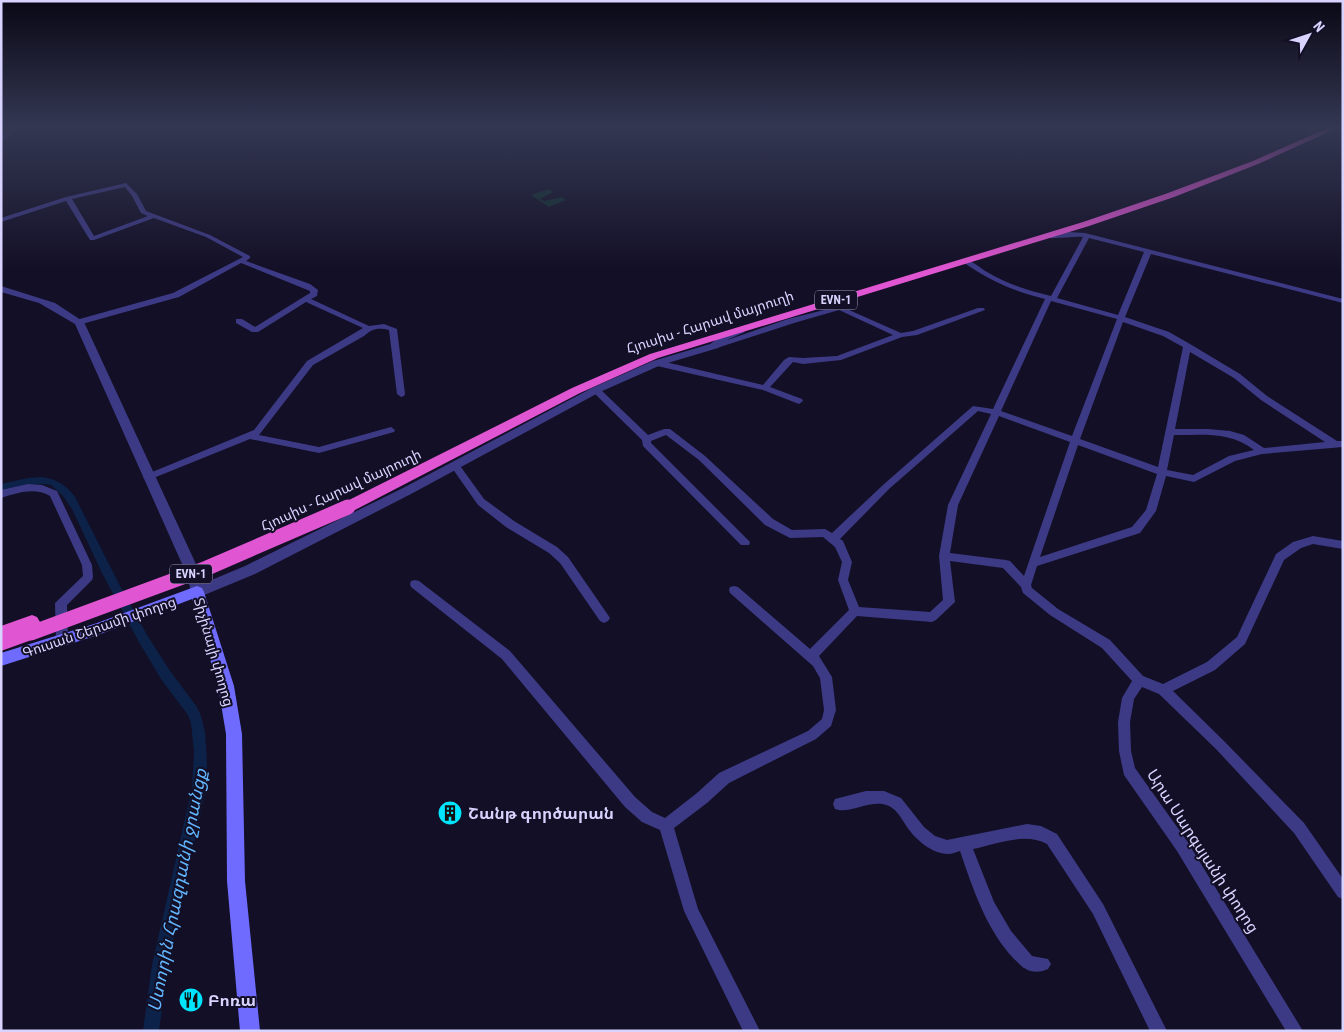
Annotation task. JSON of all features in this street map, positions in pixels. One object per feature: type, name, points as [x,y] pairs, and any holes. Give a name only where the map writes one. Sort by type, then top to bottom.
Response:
[{"type":"highway","name":"Հյուսիս - Հարավ մայրուղի","points":[[343,505],[573,384],[633,358],[703,334],[891,279],[1121,207],[1212,174]]},
{"type":"highway","name":"Հյուսիս - Հարավ մայրուղի","points":[[1,644],[32,628],[217,564],[343,505],[442,462],[581,388],[629,366],[666,352],[1095,221],[1225,174]]},
{"type":"highway","name":"Հյուսիս - Հարավ մայրուղի","points":[[1,633],[32,628]]},
{"type":"main road","name":"Գուսան Շերամի փողոց","points":[[1,660],[62,642],[197,592]]},
{"type":"main road","name":"Տիչինայի փողոց","points":[[197,592],[226,686],[234,734],[236,881],[250,1031]]},
{"type":"street","points":[[1,220],[68,198],[126,185],[135,195],[143,212],[208,236],[248,258],[176,295],[79,322],[62,310],[31,296],[1,289]]},
{"type":"street","points":[[68,198],[92,239],[154,216]]},
{"type":"street","points":[[1086,235],[1081,230],[1095,221]]},
{"type":"street","points":[[1044,237],[1068,234],[1086,235],[1343,301]]},
{"type":"street","points":[[855,611],[932,617],[949,602],[944,556],[953,505],[1051,298],[1086,235]]},
{"type":"street","points":[[1026,585],[1049,511],[1120,318],[1148,252]]},
{"type":"street","points":[[240,321],[255,330],[314,294],[314,290],[242,261]]},
{"type":"street","points":[[965,261],[1007,286],[1022,292],[1051,298],[1120,318],[1166,334],[1237,376],[1264,398],[1338,444]]},
{"type":"street","points":[[307,300],[368,328],[384,326],[393,329],[401,394]]},
{"type":"street","points":[[197,592],[250,570],[407,491],[596,390],[656,363],[791,321],[840,308],[900,335]]},
{"type":"street","points":[[765,388],[787,362],[792,359],[825,360],[838,358],[900,335],[981,310]]},
{"type":"street","name":"Տիչինայի փողոց","points":[[79,322],[194,575],[197,592]]},
{"type":"street","points":[[666,352],[697,345],[714,346],[726,337],[762,323]]},
{"type":"street","points":[[148,477],[257,432],[306,366],[368,328]]},
{"type":"street","points":[[1032,564],[1136,530],[1151,511],[1171,432],[1187,346]]},
{"type":"street","points":[[656,363],[765,388],[799,401]]},
{"type":"street","points":[[596,390],[647,438]]},
{"type":"street","points":[[833,539],[886,487],[976,408],[996,412],[1162,472],[1194,479],[1232,458],[1262,451],[1338,444]]},
{"type":"street","points":[[249,436],[319,450],[391,430]]},
{"type":"street","points":[[647,438],[667,431],[702,458],[769,522],[790,534],[826,533],[839,544],[847,562],[843,580],[855,611]]},
{"type":"street","points":[[1171,432],[1238,434],[1262,451]]},
{"type":"street","points":[[647,438],[646,444],[745,542]]},
{"type":"street","points":[[455,465],[481,502],[510,524],[553,550],[564,560],[604,618]]},
{"type":"street","points":[[1,494],[38,488],[48,489],[54,494],[87,566],[88,576],[62,603],[62,642]]},
{"type":"street","points":[[1163,690],[1211,666],[1241,640],[1280,557],[1297,545],[1313,540],[1343,544]]},
{"type":"street","points":[[944,556],[1006,564],[1026,585],[1027,590],[1054,612],[1106,644],[1139,680],[1163,690],[1220,745],[1299,828],[1343,892]]},
{"type":"street","points":[[415,584],[506,655],[630,802],[648,817],[666,825],[692,911],[752,1031]]},
{"type":"street","points":[[666,825],[702,798],[724,778],[812,735],[827,722],[830,710],[826,676],[812,656],[734,590]]},
{"type":"street","points":[[812,656],[855,611]]},
{"type":"street","name":"Արա Սարգսյանի փողոց","points":[[1139,680],[1128,698],[1124,722],[1125,751],[1130,770],[1138,785],[1182,846],[1295,1031]]},
{"type":"street","points":[[840,804],[861,798],[882,796],[894,800],[920,833],[935,844],[948,847],[1027,831],[1041,833],[1052,839],[1098,909],[1159,1031]]},
{"type":"street","points":[[964,844],[987,908],[1014,950],[1029,963],[1043,964]]},
{"type":"green space","points":[[549,189],[553,192],[540,199],[544,201],[562,197],[566,200],[549,207],[531,195]]},
{"type":"waterway","name":"Ստորին Հրազդանի ջրանցք","points":[[1,488],[28,481],[42,480],[54,483],[67,493],[77,508],[108,573],[143,638],[165,675],[192,711],[197,723],[200,752],[199,788],[160,965],[151,1031]]},
{"type":"place","name":"Շանթ գործարան","points":[[450,813]]},
{"type":"place","name":"Բոռա","points":[[191,1000]]}]
